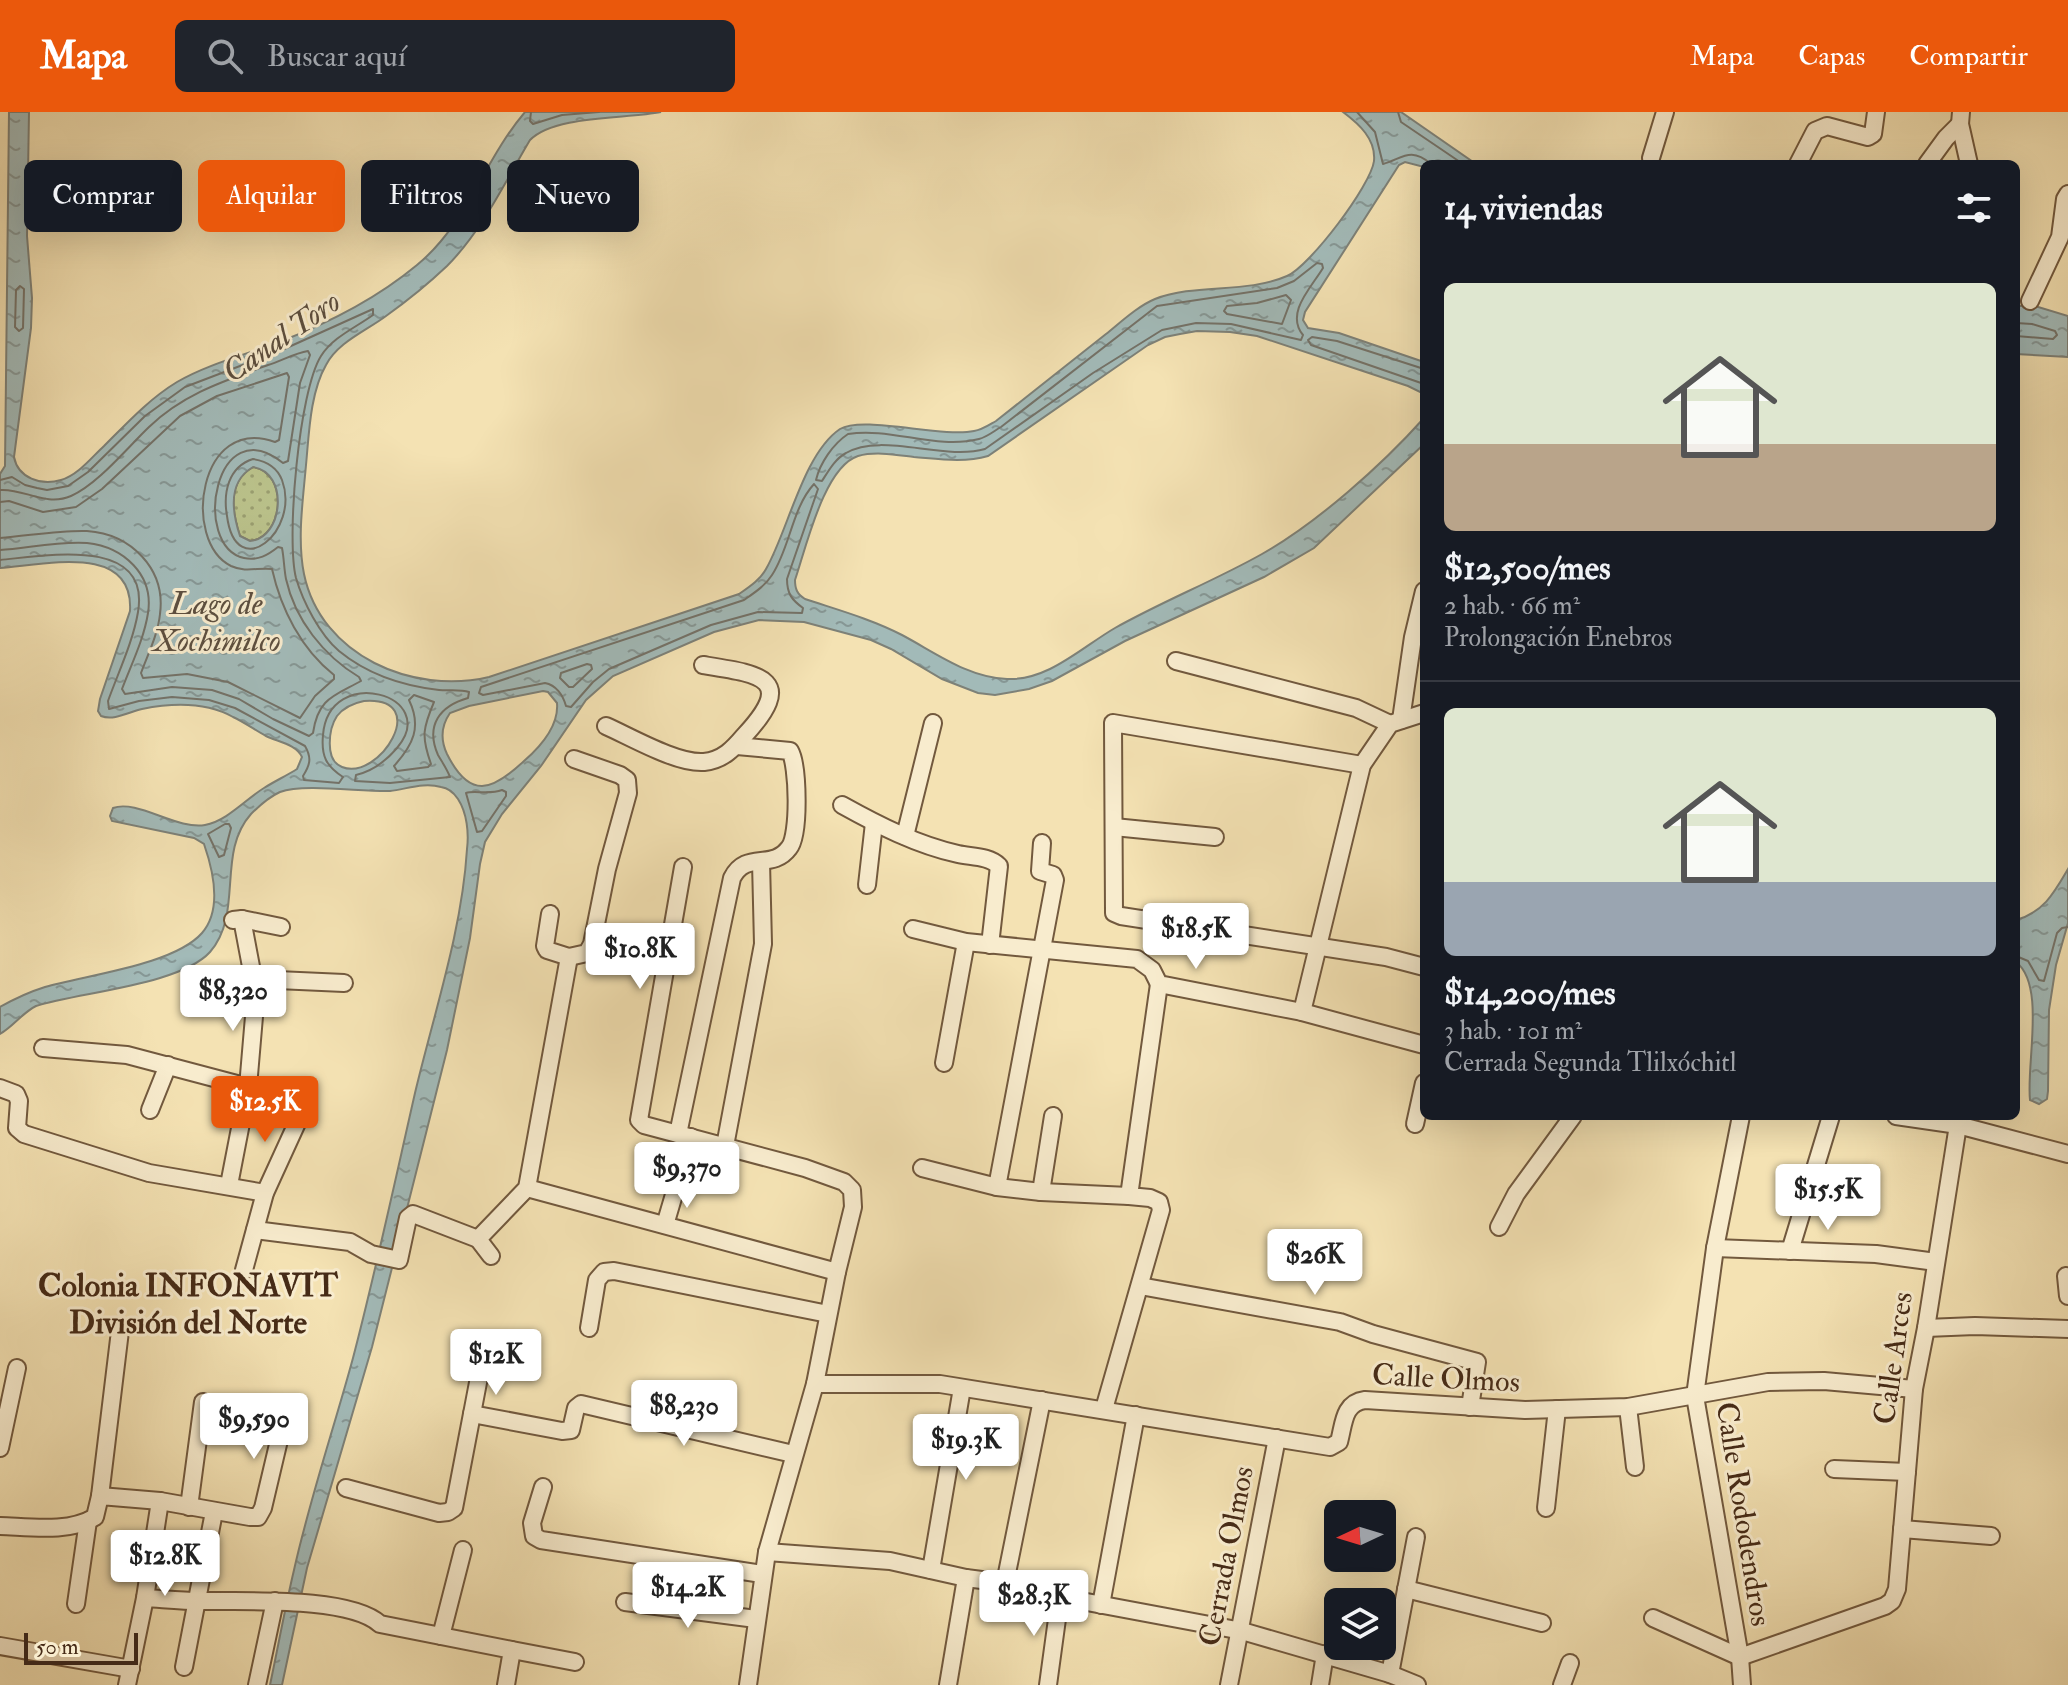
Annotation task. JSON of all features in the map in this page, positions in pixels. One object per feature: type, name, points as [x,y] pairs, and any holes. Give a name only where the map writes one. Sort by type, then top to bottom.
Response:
[{"type":"street","points":[[1651,158],[1665,112]]},
{"type":"street","points":[[1800,160],[1820,127],[1827,126],[1868,137],[1873,134],[1876,112]]},
{"type":"street","points":[[1930,160],[1961,118]]},
{"type":"street","points":[[1961,118],[1968,160]]},
{"type":"street","points":[[2030,301],[2060,237],[2068,194]]},
{"type":"street","points":[[1302,1012],[1362,765],[1396,722],[1420,608]]},
{"type":"street","points":[[1176,661],[1356,708],[1396,722],[1420,714]]},
{"type":"street","points":[[606,726],[687,760],[703,762],[721,758],[737,746],[763,716],[772,694],[768,686],[746,671],[703,665]]},
{"type":"street","points":[[905,836],[933,723]]},
{"type":"street","points":[[1362,765],[1113,723],[1114,913],[1386,957],[1420,966]]},
{"type":"street","points":[[665,1225],[732,878],[744,862],[761,862],[789,849],[794,840],[795,759],[790,751],[737,746]]},
{"type":"street","points":[[550,914],[547,950],[569,957],[587,953],[592,944],[607,869],[628,793],[627,780],[620,775],[574,759]]},
{"type":"street","points":[[842,805],[905,836],[955,854],[993,860],[999,866],[990,945]]},
{"type":"street","points":[[867,885],[874,823]]},
{"type":"street","points":[[1114,827],[1215,837]]},
{"type":"street","points":[[997,1187],[1055,880],[1053,875],[1040,871],[1042,843]]},
{"type":"street","points":[[725,1146],[763,944],[761,862]]},
{"type":"street","points":[[683,867],[639,1120],[644,1125],[805,1168],[844,1182],[852,1190],[853,1207],[815,1384],[762,1574],[748,1685]]},
{"type":"street","points":[[229,1185],[248,1087],[255,979],[237,920],[281,927]]},
{"type":"street","points":[[913,929],[966,942],[1137,959],[1152,970],[1159,984],[1129,1196]]},
{"type":"street","points":[[944,1063],[966,942]]},
{"type":"street","points":[[478,1239],[527,1188],[569,957]]},
{"type":"street","points":[[255,979],[344,983]]},
{"type":"street","points":[[1159,984],[1302,1012],[1420,1044]]},
{"type":"street","points":[[43,1048],[127,1055],[248,1087],[288,1091],[299,1099],[302,1112],[265,1193],[244,1270]]},
{"type":"street","points":[[150,1110],[168,1065]]},
{"type":"street","points":[[0,1088],[16,1094],[19,1101],[17,1128],[24,1134],[149,1173],[265,1193]]},
{"type":"street","points":[[1415,1124],[1420,1101]]},
{"type":"street","points":[[1041,1192],[1053,1116]]},
{"type":"street","points":[[1499,1227],[1516,1194],[1570,1120]]},
{"type":"street","name":"Calle Rododendros","points":[[1740,1120],[1715,1248],[1695,1396],[1740,1657],[1742,1685]]},
{"type":"street","points":[[1790,1251],[1830,1120]]},
{"type":"street","points":[[1924,1120],[1958,1125],[2068,1154]]},
{"type":"street","name":"Calle Arces","points":[[1740,1657],[1885,1606],[1892,1601],[1897,1589],[1914,1389],[1958,1125]]},
{"type":"street","points":[[922,1168],[997,1187],[1129,1196],[1159,1202],[1161,1210],[1104,1409]]},
{"type":"street","points":[[527,1188],[837,1272]]},
{"type":"street","points":[[255,1230],[350,1242],[371,1254],[399,1260],[408,1218],[413,1214],[478,1239],[491,1256]]},
{"type":"street","points":[[1715,1248],[1876,1254],[1936,1262]]},
{"type":"street","points":[[589,1328],[597,1280],[604,1272],[614,1271],[828,1314]]},
{"type":"street","points":[[2066,1276],[2068,1296]]},
{"type":"street","points":[[1140,1286],[1340,1322],[1477,1362],[1470,1407]]},
{"type":"street","points":[[1926,1328],[2068,1329]]},
{"type":"street","points":[[0,1526],[59,1527],[95,1517],[120,1331]]},
{"type":"street","points":[[0,1448],[17,1368]]},
{"type":"street","points":[[346,1488],[439,1513],[454,1508],[480,1372]]},
{"type":"street","name":"Calle Olmos","points":[[815,1384],[940,1384],[1330,1447],[1339,1442],[1348,1407],[1355,1401],[1365,1400],[1557,1409],[1628,1407],[1755,1384],[1796,1381],[1914,1389]]},
{"type":"street","points":[[931,1570],[962,1388]]},
{"type":"street","points":[[1005,1583],[1042,1400]]},
{"type":"street","points":[[189,1507],[203,1402]]},
{"type":"street","points":[[472,1414],[562,1431],[571,1430],[576,1408],[581,1404],[793,1454]]},
{"type":"street","points":[[1628,1407],[1635,1467]]},
{"type":"street","points":[[1546,1508],[1557,1409]]},
{"type":"street","points":[[1101,1605],[1136,1415]]},
{"type":"street","points":[[100,1496],[160,1501],[258,1517],[263,1508],[284,1419]]},
{"type":"street","name":"Cerrada Olmos","points":[[1229,1685],[1242,1631],[1277,1438]]},
{"type":"street","points":[[1834,1469],[1907,1472]]},
{"type":"street","points":[[543,1487],[532,1523],[534,1536],[541,1540],[762,1574]]},
{"type":"street","points":[[0,1646],[129,1677],[160,1501]]},
{"type":"street","points":[[184,1667],[214,1512]]},
{"type":"street","points":[[76,1604],[88,1521]]},
{"type":"street","points":[[1902,1529],[1991,1536]]},
{"type":"street","points":[[1390,1674],[1416,1537]]},
{"type":"street","points":[[441,1636],[463,1550]]},
{"type":"street","points":[[767,1552],[890,1561],[1242,1631],[1324,1654]]},
{"type":"street","points":[[948,1685],[966,1578]]},
{"type":"street","points":[[1406,1589],[1542,1623]]},
{"type":"street","points":[[1048,1685],[1060,1597]]},
{"type":"street","points":[[145,1598],[301,1602],[370,1614],[380,1624],[575,1662]]},
{"type":"street","points":[[257,1685],[278,1601]]},
{"type":"street","points":[[625,1602],[756,1619]]},
{"type":"street","points":[[1653,1618],[1740,1657]]},
{"type":"street","points":[[506,1685],[512,1650]]},
{"type":"street","points":[[1320,1685],[1324,1660]]},
{"type":"street","points":[[1344,1660],[1417,1685]]},
{"type":"street","points":[[1562,1685],[1570,1663]]},
{"type":"green space","points":[[253,467],[265,471],[272,480],[278,505],[270,529],[250,541],[240,536],[234,498],[239,480]]},
{"type":"water","name":"Lago de Xochimilco","points":[[9,112],[29,112],[28,160],[24,160],[24,232],[27,232],[32,298],[14,457],[25,475],[38,481],[61,480],[79,470],[139,412],[177,382],[316,327],[369,299],[401,277],[434,249],[448,232],[474,232],[440,273],[338,350],[326,365],[313,401],[309,427],[301,533],[304,574],[314,603],[329,627],[350,647],[374,663],[402,674],[430,680],[460,681],[489,677],[739,594],[766,569],[806,474],[827,441],[840,429],[866,424],[943,432],[980,430],[996,421],[1149,302],[1171,294],[1255,285],[1287,276],[1324,242],[1362,188],[1374,161],[1369,139],[1343,112],[1401,112],[1470,160],[1420,160],[1420,166],[1405,162],[1399,165],[1305,312],[1303,320],[1308,328],[1339,333],[1420,361],[1420,392],[1257,336],[1197,331],[1165,337],[1148,345],[988,456],[951,460],[872,454],[858,456],[846,463],[835,476],[818,510],[795,583],[798,593],[805,599],[890,629],[978,674],[1007,679],[1037,675],[1133,618],[1244,564],[1283,541],[1348,492],[1420,422],[1420,448],[1314,548],[1264,577],[1125,641],[1052,681],[1029,689],[995,695],[978,693],[942,679],[871,640],[804,622],[759,620],[714,632],[613,676],[586,700],[485,842],[470,938],[447,1050],[372,1347],[307,1568],[282,1685],[270,1685],[294,1570],[361,1325],[453,941],[464,880],[468,836],[465,817],[453,793],[435,786],[390,791],[318,788],[280,792],[254,811],[241,830],[235,847],[226,919],[210,952],[196,963],[153,980],[36,1006],[0,1034],[0,1007],[5,1004],[45,987],[151,961],[189,944],[208,923],[214,889],[204,844],[194,838],[112,821],[113,808],[134,808],[194,825],[213,823],[297,769],[302,757],[291,746],[212,709],[189,705],[165,706],[116,717],[101,716],[98,711],[100,699],[130,611],[127,589],[117,575],[102,566],[83,562],[0,568],[0,474],[5,466]],"holes":[[[253,467],[265,471],[277,492],[275,518],[270,529],[250,541],[240,536],[234,508],[235,489]],[[548,692],[557,703],[557,712],[552,728],[536,749],[492,784],[482,786],[464,779],[443,743],[443,728],[450,713],[469,706]],[[364,701],[384,703],[395,711],[397,724],[393,738],[383,751],[371,762],[356,768],[342,767],[336,763],[330,743],[334,721],[340,713]]]},
{"type":"water","name":"Lago de Xochimilco","points":[[525,112],[661,112],[573,122],[541,132],[530,140],[518,160],[507,160],[507,180],[492,206],[491,162]]},
{"type":"water","points":[[2020,306],[2035,306],[2068,316],[2068,357],[2020,354]]},
{"type":"water","points":[[2068,869],[2068,923],[2056,965],[2049,1010],[2048,1091],[2047,1099],[2039,1104],[2030,1100],[2033,1006],[2030,988],[2020,967],[2020,918],[2041,907]]},
{"type":"district","name":"Colonia INFONAVIT División del Norte","points":[[188,1304]]},
{"type":"water label","name":"Canal Toro","points":[[281,336]]}]
